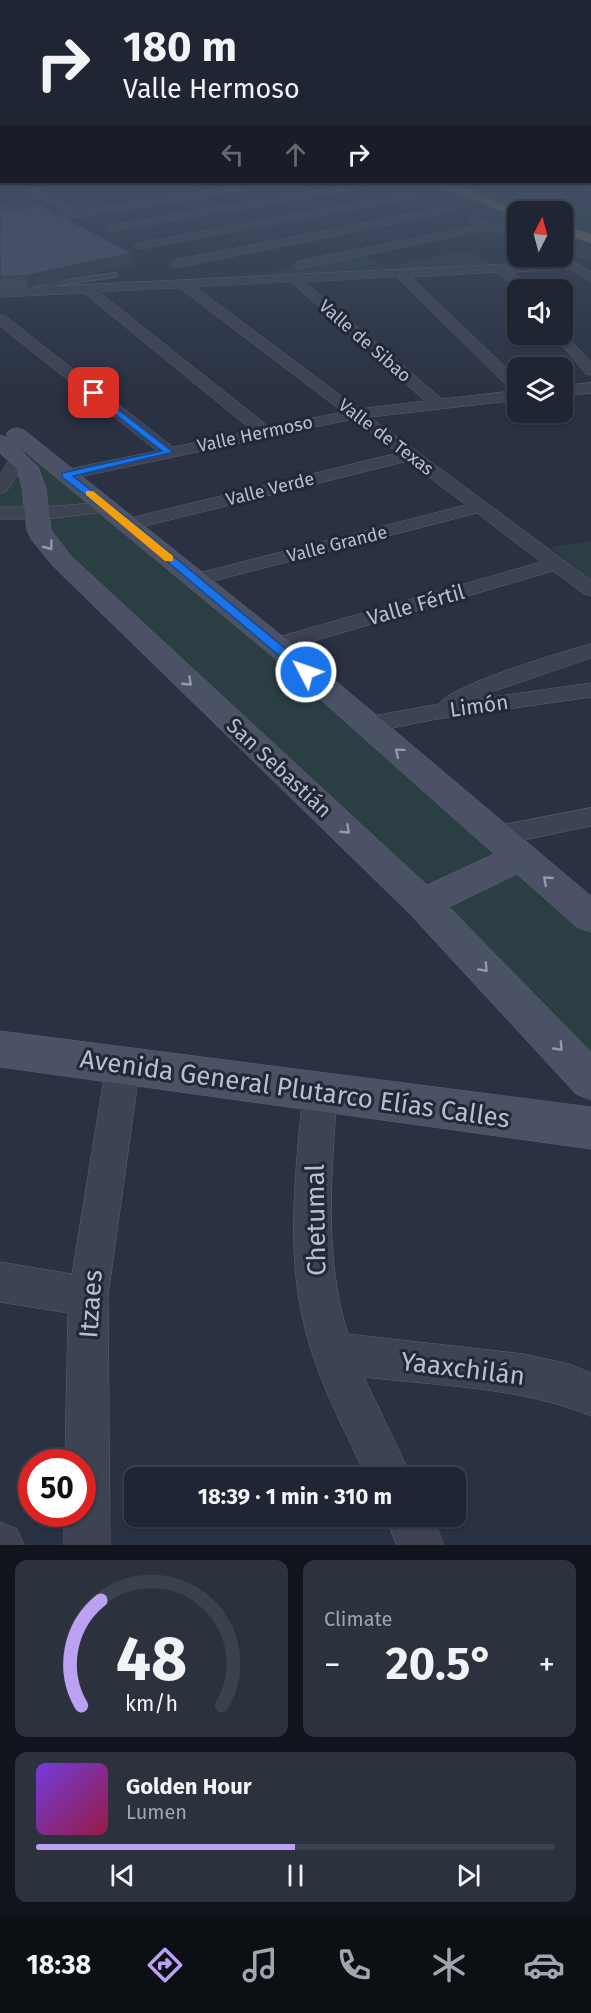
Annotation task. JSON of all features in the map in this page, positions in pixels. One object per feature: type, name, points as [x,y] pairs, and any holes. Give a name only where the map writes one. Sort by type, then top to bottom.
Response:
[{"type":"main road","points":[[0,420],[276,645],[591,918]]},
{"type":"main road","name":"San Sebastián","points":[[8,450],[27,467],[33,482],[36,513],[44,539],[80,580],[422,903],[591,1081]]},
{"type":"main road","points":[[422,903],[509,846]]},
{"type":"main road","name":"Avenida General Plutarco Elías Calles","points":[[0,1049],[591,1128]]},
{"type":"street","points":[[150,251],[208,282]]},
{"type":"street","points":[[167,260],[218,251]]},
{"type":"street","points":[[226,281],[371,251]]},
{"type":"street","points":[[573,265],[591,278]]},
{"type":"street","points":[[0,293],[526,267]]},
{"type":"street","points":[[502,268],[512,279]]},
{"type":"street","points":[[400,273],[507,377]]},
{"type":"street","name":"Valle de Sibao","points":[[293,278],[438,404]]},
{"type":"street","name":"Valle de Texas","points":[[181,283],[591,590]]},
{"type":"street","points":[[86,288],[266,432]]},
{"type":"street","points":[[0,319],[169,452]]},
{"type":"street","points":[[569,345],[590,368]]},
{"type":"street","points":[[573,390],[591,388]]},
{"type":"street","name":"Valle Hermoso","points":[[65,475],[355,414],[507,397]]},
{"type":"street","points":[[0,488],[8,450]]},
{"type":"street","name":"Valle Verde","points":[[0,513],[118,515],[412,455]]},
{"type":"street","name":"Valle Grande","points":[[194,580],[479,507]]},
{"type":"street","name":"Valle Fértil","points":[[276,645],[556,564]]},
{"type":"street","points":[[437,712],[483,687],[591,651]]},
{"type":"street","name":"Limón","points":[[367,725],[437,712],[591,690]]},
{"type":"street","points":[[509,846],[591,817]]},
{"type":"street","name":"Itzaes","points":[[87,1545],[88,1296],[123,1066]]},
{"type":"street","name":"Chetumal","points":[[320,1092],[311,1241],[321,1311],[333,1353],[385,1467]]},
{"type":"street","points":[[0,1282],[88,1296]]},
{"type":"street","name":"Yaaxchilán","points":[[333,1353],[524,1375],[569,1385],[591,1395]]},
{"type":"street","points":[[413,1527],[421,1545]]},
{"type":"lane","points":[[29,291],[52,284],[116,275]]},
{"type":"green space","points":[[468,251],[496,266],[244,278],[360,254],[389,266]]},
{"type":"green space","points":[[573,251],[591,251],[591,263],[573,255]]},
{"type":"green space","points":[[39,453],[591,918],[591,1078],[62,561],[37,521],[0,513],[0,488],[19,458]]},
{"type":"green space","points":[[591,541],[591,579],[550,547]]},
{"type":"building","points":[[0,251],[128,251],[132,253],[25,276],[0,277]]},
{"type":"slow traffic","points":[[89,493],[169,558]]},
{"type":"route","points":[[94,393],[169,452],[65,475],[129,524],[306,672]]}]
